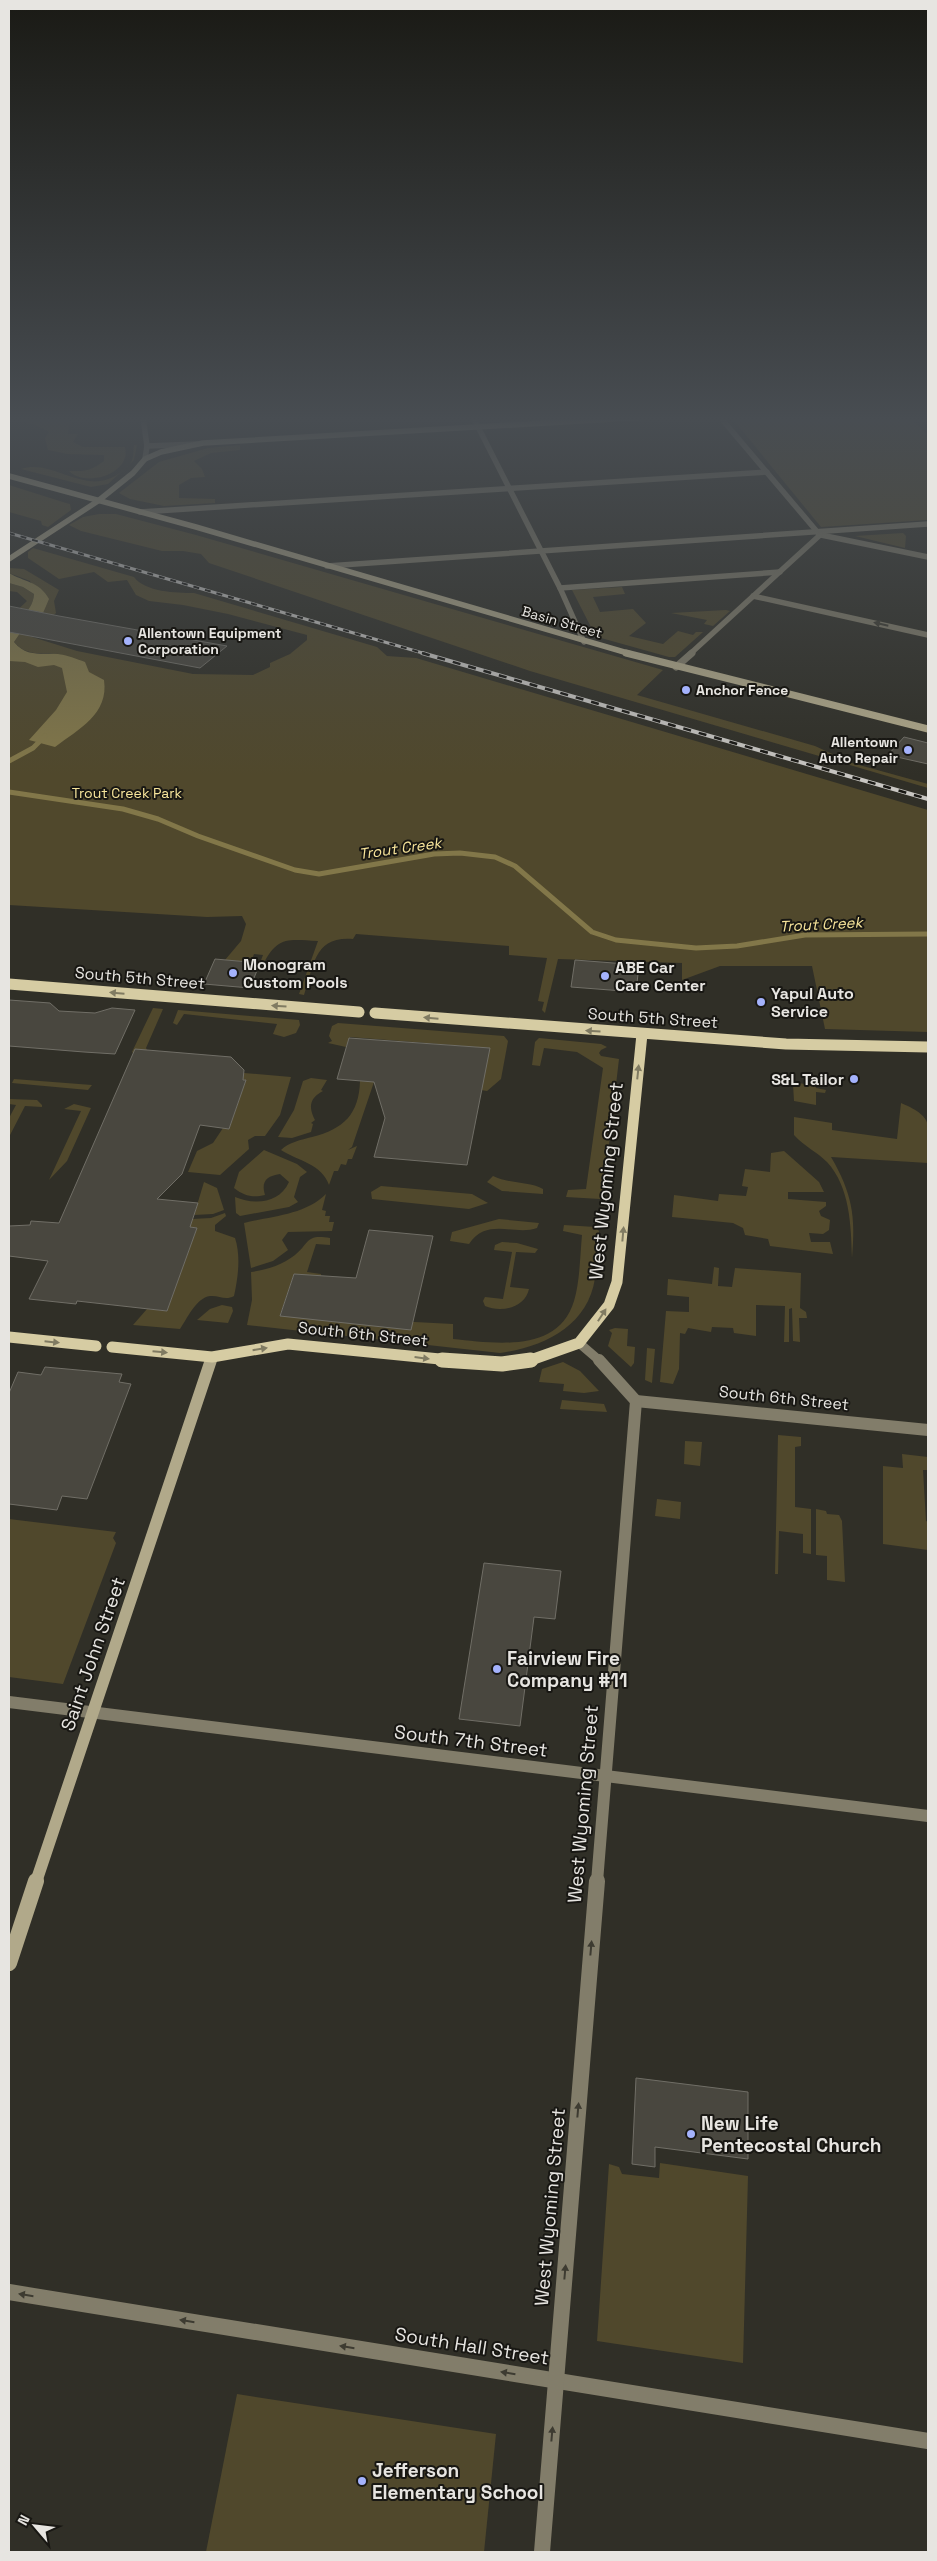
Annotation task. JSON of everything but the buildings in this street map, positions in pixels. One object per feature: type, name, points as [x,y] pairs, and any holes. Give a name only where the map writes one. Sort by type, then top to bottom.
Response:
[{"type":"main road","name":"South 5th Street","points":[[9,984],[359,1012]]},
{"type":"main road","name":"South 5th Street","points":[[375,1013],[786,1044],[928,1047]]},
{"type":"main road","name":"West Wyoming Street","points":[[579,1343],[609,1305],[617,1282],[642,1034]]},
{"type":"main road","points":[[9,1337],[96,1346]]},
{"type":"main road","name":"South 6th Street","points":[[112,1347],[212,1357],[288,1344],[502,1364],[525,1362],[579,1343]]},
{"type":"street","points":[[9,559],[44,537]]},
{"type":"street","name":"Basin Street","points":[[225,537],[584,642],[676,667],[928,729]]},
{"type":"street","points":[[534,537],[560,588],[584,642]]},
{"type":"street","points":[[327,566],[765,537]]},
{"type":"street","points":[[676,667],[780,572],[815,537]]},
{"type":"street","points":[[835,537],[928,557]]},
{"type":"street","points":[[560,588],[780,572]]},
{"type":"street","points":[[753,596],[928,635]]},
{"type":"street","points":[[579,1343],[607,1367],[636,1401]]},
{"type":"street","name":"Saint John Street","points":[[9,1963],[212,1357]]},
{"type":"street","name":"South 6th Street","points":[[636,1401],[928,1430]]},
{"type":"street","name":"West Wyoming Street","points":[[542,2552],[636,1401]]},
{"type":"street","name":"South 7th Street","points":[[9,1702],[928,1816]]},
{"type":"street","name":"South Hall Street","points":[[9,2292],[928,2441]]},
{"type":"green space","points":[[103,537],[201,537],[663,670],[637,695],[815,746],[852,763],[928,784],[928,788],[530,671],[209,563],[201,554],[183,551],[162,551]]},
{"type":"green space","points":[[857,537],[906,537],[905,548]]},
{"type":"green space","name":"Trout Creek Park","points":[[33,548],[134,577],[145,586],[153,589],[194,593],[377,647],[387,656],[416,658],[928,810],[928,1032],[825,1029],[812,966],[720,966],[682,980],[682,963],[558,959],[545,1013],[542,1010],[544,1002],[538,1001],[547,958],[509,955],[509,946],[356,934],[353,939],[340,939],[330,942],[323,947],[314,963],[304,995],[299,994],[318,941],[290,940],[283,942],[272,950],[261,969],[258,968],[263,955],[254,954],[251,962],[225,960],[241,941],[246,924],[242,916],[207,917],[9,905],[9,652],[87,668],[61,655],[29,652],[14,642],[23,629],[43,613],[30,581],[9,573],[9,568],[24,569],[59,590],[54,601],[56,613],[29,636],[77,651],[193,674],[253,675],[270,667],[270,663],[290,654],[307,640],[307,635],[228,614],[183,605],[149,601],[136,595],[127,580],[108,582],[94,572],[59,579],[28,558],[28,552]]},
{"type":"green space","points":[[9,583],[23,587],[34,594],[29,609],[9,627],[9,618],[27,601],[17,592],[9,591]]},
{"type":"green space","points":[[622,587],[625,594],[593,597],[600,612],[633,609],[646,623],[629,636],[663,644],[678,631],[693,635],[696,632],[703,632],[675,657],[601,638],[593,631],[572,590]]},
{"type":"green space","points":[[730,611],[713,626],[704,624],[707,620],[671,613]]},
{"type":"green space","points":[[153,1008],[163,1009],[146,1048],[147,1050],[134,1054],[132,1052]]},
{"type":"green space","points":[[178,1010],[299,1020],[300,1025],[296,1033],[284,1037],[273,1034],[277,1024],[184,1014],[177,1025],[173,1023]]},
{"type":"green space","points":[[338,1023],[504,1036],[508,1041],[501,1079],[487,1091],[481,1090],[489,1048],[350,1037],[346,1047],[328,1043],[332,1041],[329,1036],[332,1026]]},
{"type":"green space","points":[[539,1038],[601,1044],[607,1047],[599,1053],[601,1056],[619,1059],[603,1196],[600,1199],[566,1197],[568,1190],[586,1189],[603,1068],[577,1052],[544,1048],[540,1066],[532,1065],[535,1042]]},
{"type":"green space","points":[[244,1073],[291,1077],[280,1115],[265,1136],[255,1136],[248,1140],[249,1149],[220,1175],[188,1172],[197,1151],[213,1143],[223,1128],[229,1129],[246,1080],[241,1079]]},
{"type":"green space","points":[[311,1078],[327,1080],[321,1090],[323,1091],[315,1097],[312,1103],[311,1111],[315,1120],[311,1123],[313,1124],[311,1132],[292,1138],[278,1137],[294,1110],[303,1081]]},
{"type":"green space","points":[[14,1079],[92,1085],[88,1090],[12,1083]]},
{"type":"green space","points":[[360,1081],[374,1082],[352,1147],[348,1150],[357,1146],[352,1159],[348,1159],[346,1165],[341,1164],[338,1171],[334,1171],[329,1185],[321,1172],[281,1150],[291,1143],[333,1130],[348,1118],[357,1103]]},
{"type":"green space","points":[[793,1084],[815,1085],[816,1088],[826,1090],[825,1093],[816,1092],[816,1105],[794,1101]]},
{"type":"green space","points":[[9,1099],[37,1100],[42,1107],[25,1106],[9,1137],[9,1118],[16,1105],[9,1104]]},
{"type":"green space","points":[[901,1103],[920,1114],[928,1125],[928,1163],[831,1157],[844,1182],[851,1205],[853,1217],[852,1258],[850,1220],[845,1195],[835,1172],[827,1162],[794,1135],[794,1117],[832,1123],[832,1130],[897,1139]]},
{"type":"green space","points":[[74,1104],[91,1108],[67,1161],[49,1180],[81,1111],[64,1109]]},
{"type":"green space","points":[[264,1150],[297,1164],[307,1172],[300,1177],[294,1197],[298,1202],[289,1207],[240,1216],[236,1213],[235,1197],[258,1202],[273,1199],[285,1189],[289,1182],[280,1174],[271,1176],[264,1183],[265,1195],[261,1196],[249,1196],[234,1188],[239,1172]]},
{"type":"green space","points":[[784,1151],[819,1182],[824,1192],[788,1192],[788,1199],[826,1202],[826,1206],[819,1211],[821,1216],[830,1220],[829,1230],[823,1234],[809,1233],[811,1242],[830,1242],[833,1254],[770,1246],[768,1239],[745,1235],[743,1228],[733,1223],[672,1217],[674,1195],[718,1201],[719,1194],[746,1196],[748,1187],[742,1186],[745,1169],[770,1172],[771,1153]]},
{"type":"green space","points":[[493,1176],[499,1179],[537,1186],[543,1189],[543,1194],[502,1191],[487,1182]]},
{"type":"green space","points":[[204,1182],[217,1188],[224,1210],[213,1214],[194,1215]]},
{"type":"green space","points":[[381,1186],[472,1194],[488,1203],[469,1209],[372,1199],[371,1192]]},
{"type":"green space","points":[[326,1194],[322,1210],[326,1211],[325,1216],[330,1216],[329,1222],[334,1222],[332,1231],[288,1232],[282,1240],[288,1250],[273,1261],[251,1268],[244,1223],[298,1211],[318,1201]]},
{"type":"green space","points":[[225,1213],[226,1216],[215,1225],[215,1231],[235,1238],[238,1252],[238,1267],[234,1296],[228,1298],[210,1296],[200,1301],[180,1329],[133,1325],[147,1309],[167,1311],[197,1228],[188,1227],[192,1219],[211,1218]]},
{"type":"green space","points":[[499,1219],[539,1223],[537,1228],[529,1230],[493,1229],[484,1231],[469,1244],[450,1241],[452,1232]]},
{"type":"green space","points":[[564,1225],[595,1227],[599,1231],[596,1272],[591,1295],[573,1321],[548,1339],[532,1346],[500,1353],[247,1325],[252,1300],[251,1272],[280,1264],[300,1251],[312,1238],[322,1237],[330,1238],[330,1245],[316,1244],[307,1272],[321,1274],[321,1277],[294,1274],[280,1315],[453,1324],[453,1339],[469,1341],[505,1343],[539,1337],[554,1330],[566,1318],[576,1293],[582,1235],[563,1231]]},
{"type":"green space","points":[[502,1242],[517,1243],[538,1249],[535,1253],[516,1252],[510,1287],[529,1289],[523,1301],[518,1305],[498,1309],[485,1306],[483,1301],[485,1297],[503,1299],[512,1252],[494,1250],[495,1245]]},
{"type":"green space","points":[[714,1267],[719,1268],[718,1286],[732,1287],[735,1268],[801,1273],[800,1308],[806,1312],[807,1318],[799,1318],[800,1342],[793,1341],[792,1308],[789,1309],[789,1342],[784,1342],[785,1306],[756,1305],[756,1336],[734,1333],[733,1328],[712,1327],[711,1332],[688,1328],[685,1334],[680,1333],[679,1369],[673,1384],[660,1382],[666,1311],[689,1312],[689,1297],[667,1295],[668,1279],[712,1284]]},
{"type":"green space","points":[[222,1305],[232,1307],[233,1311],[228,1323],[197,1320],[210,1309]]},
{"type":"green space","points":[[615,1328],[628,1329],[627,1346],[635,1347],[634,1363],[631,1367],[608,1346],[612,1333],[609,1330]]},
{"type":"green space","points":[[647,1348],[655,1349],[652,1383],[645,1380]]},
{"type":"green space","points":[[563,1362],[580,1371],[599,1391],[584,1393],[563,1391],[564,1384],[539,1382],[542,1369]]},
{"type":"green space","points":[[562,1400],[604,1404],[607,1412],[560,1409]]},
{"type":"green space","points":[[778,1435],[801,1437],[801,1446],[795,1447],[795,1507],[811,1509],[811,1554],[803,1553],[803,1534],[779,1531],[778,1574],[775,1574]]},
{"type":"green space","points":[[685,1441],[702,1442],[700,1466],[684,1464]]},
{"type":"green space","points":[[902,1454],[928,1457],[928,1470],[923,1470],[926,1521],[928,1522],[928,1550],[883,1544],[883,1466],[903,1468]]},
{"type":"green space","points":[[657,1499],[681,1502],[680,1519],[655,1516]]},
{"type":"green space","points":[[816,1509],[826,1511],[827,1514],[839,1515],[842,1521],[845,1582],[827,1580],[827,1556],[816,1555]]},
{"type":"green space","points":[[9,1519],[116,1532],[113,1538],[116,1543],[63,1684],[9,1677]]},
{"type":"green space","points":[[660,2163],[748,2176],[743,2363],[597,2341],[609,2164],[619,2167],[622,2174],[659,2178]]},
{"type":"green space","name":"Jefferson Elementary School","points":[[237,2394],[496,2434],[484,2552],[206,2552]]},
{"type":"shaded area","points":[[9,573],[36,585],[49,599],[43,613],[23,629],[14,642],[29,652],[58,654],[85,662],[89,672],[104,680],[102,702],[97,711],[82,727],[55,747],[29,740],[56,710],[67,692],[62,668],[54,665],[38,667],[25,662],[9,661],[9,627],[29,609],[34,594],[23,587],[9,583]]},
{"type":"waterway","name":"Trout Creek","points":[[9,761],[33,748],[45,736]]},
{"type":"waterway","name":"Trout Creek","points":[[9,792],[123,809],[158,819],[198,836],[295,870],[319,874],[434,854],[460,853],[495,857],[515,866],[592,932],[616,940],[696,948],[737,946],[805,935],[928,934]]},
{"type":"railway","points":[[21,537],[426,654]]},
{"type":"railway","points":[[422,653],[928,799]]},
{"type":"place","name":"Allentown Equipment Corporation","points":[[128,641]]},
{"type":"place","name":"Anchor Fence","points":[[686,690]]},
{"type":"place","name":"Allentown Auto Repair","points":[[908,750]]},
{"type":"place","name":"Monogram Custom Pools","points":[[233,973]]},
{"type":"place","name":"ABE Car Care Center","points":[[605,976]]},
{"type":"place","name":"Yapul Auto Service","points":[[761,1002]]},
{"type":"place","name":"S&L Tailor","points":[[854,1079]]},
{"type":"place","name":"Fairview Fire Company #11","points":[[497,1669]]},
{"type":"place","name":"New Life Pentecostal Church","points":[[691,2134]]},
{"type":"place","name":"Jefferson Elementary School","points":[[362,2481]]}]
